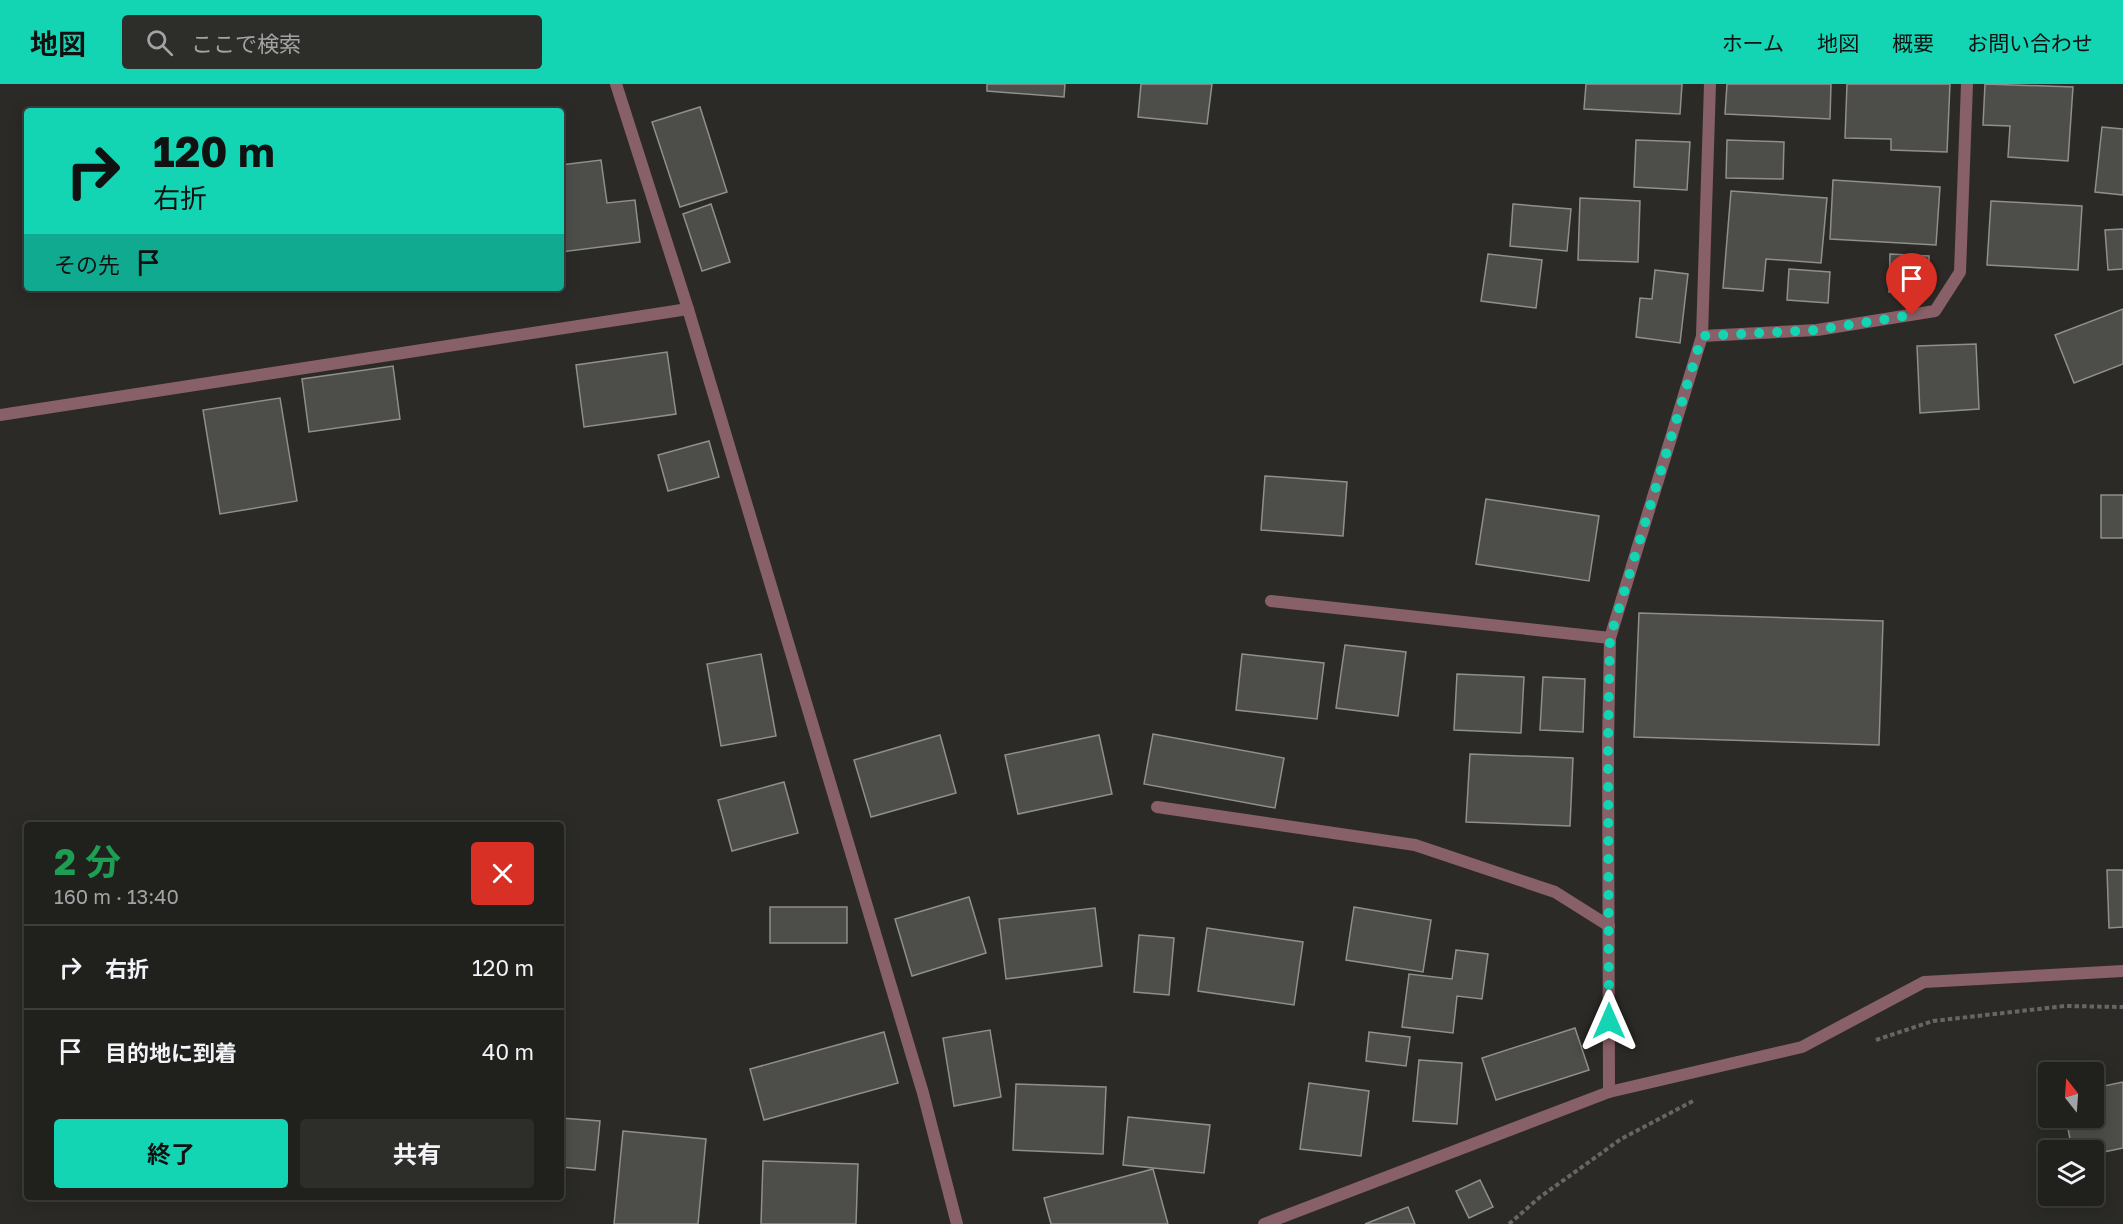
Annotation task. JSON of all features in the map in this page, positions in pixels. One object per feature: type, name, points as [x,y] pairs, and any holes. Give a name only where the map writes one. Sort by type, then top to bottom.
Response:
[{"type":"street","points":[[616,84],[688,309],[923,1093],[957,1224]]},
{"type":"street","points":[[1609,1092],[1610,638],[1702,336],[1710,84]]},
{"type":"street","points":[[1702,336],[1817,330],[1935,311],[1960,272],[1967,84]]},
{"type":"street","points":[[0,415],[688,309]]},
{"type":"street","points":[[1271,601],[1610,638]]},
{"type":"street","points":[[1157,807],[1414,845],[1555,892],[1609,926]]},
{"type":"street","points":[[1264,1224],[1609,1092],[1802,1047],[1924,982],[2123,971]]},
{"type":"path","points":[[1874,1040],[1933,1021],[2065,1006],[2123,1007]]},
{"type":"path","points":[[1509,1224],[1540,1197],[1622,1139],[1702,1096]]},
{"type":"building","points":[[987,84],[1065,84],[1064,97],[987,91]]},
{"type":"building","points":[[1141,84],[1212,84],[1207,124],[1138,117]]},
{"type":"building","points":[[1586,84],[1682,84],[1680,114],[1584,109]]},
{"type":"building","points":[[1727,84],[1831,84],[1830,119],[1725,114]]},
{"type":"building","points":[[1847,84],[1950,84],[1947,152],[1891,150],[1891,139],[1845,138]]},
{"type":"building","points":[[1985,84],[2073,87],[2068,161],[2008,157],[2010,126],[1983,125]]},
{"type":"building","points":[[700,107],[727,192],[680,207],[652,122]]},
{"type":"building","points":[[2102,127],[2123,129],[2123,195],[2095,192]]},
{"type":"building","points":[[1636,140],[1690,142],[1687,190],[1634,187]]},
{"type":"building","points":[[1727,140],[1784,142],[1783,179],[1726,178]]},
{"type":"building","points":[[601,160],[607,203],[635,200],[640,242],[564,252],[564,165]]},
{"type":"building","points":[[1833,180],[1940,187],[1936,245],[1830,239]]},
{"type":"building","points":[[1731,191],[1827,198],[1821,263],[1766,259],[1763,291],[1723,288]]},
{"type":"building","points":[[1580,198],[1640,201],[1638,262],[1578,260]]},
{"type":"building","points":[[1991,201],[2082,206],[2078,270],[1987,265]]},
{"type":"building","points":[[711,204],[730,262],[702,271],[683,214]]},
{"type":"building","points":[[1513,204],[1571,209],[1567,251],[1510,246]]},
{"type":"building","points":[[2123,229],[2123,269],[2108,270],[2105,230]]},
{"type":"building","points":[[1488,254],[1542,260],[1536,308],[1481,301]]},
{"type":"building","points":[[1890,254],[1929,256],[1928,293],[1889,292]]},
{"type":"building","points":[[1789,269],[1830,272],[1828,303],[1787,300]]},
{"type":"building","points":[[1655,270],[1688,274],[1680,343],[1636,337],[1640,298],[1652,299]]},
{"type":"building","points":[[2123,309],[2123,364],[2074,383],[2055,335]]},
{"type":"building","points":[[1976,344],[1979,409],[1920,413],[1917,346]]},
{"type":"building","points":[[667,352],[676,414],[584,427],[576,365]]},
{"type":"building","points":[[393,366],[400,419],[309,432],[302,379]]},
{"type":"building","points":[[280,398],[297,501],[220,514],[203,410]]},
{"type":"building","points":[[709,441],[719,477],[668,491],[658,455]]},
{"type":"building","points":[[1265,476],[1347,482],[1343,536],[1261,530]]},
{"type":"building","points":[[2101,495],[2123,495],[2123,538],[2101,538]]},
{"type":"building","points":[[1486,499],[1599,516],[1589,581],[1476,564]]},
{"type":"building","points":[[1639,613],[1883,621],[1879,745],[1634,737]]},
{"type":"building","points":[[1345,645],[1406,652],[1398,716],[1336,708]]},
{"type":"building","points":[[761,654],[776,736],[721,746],[707,664]]},
{"type":"building","points":[[1242,654],[1324,663],[1317,719],[1236,710]]},
{"type":"building","points":[[1457,674],[1524,677],[1521,733],[1454,730]]},
{"type":"building","points":[[1543,677],[1585,679],[1583,732],[1540,730]]},
{"type":"building","points":[[1153,734],[1284,758],[1275,808],[1144,784]]},
{"type":"building","points":[[940,735],[956,793],[871,817],[854,760]]},
{"type":"building","points":[[1099,735],[1112,794],[1018,814],[1005,755]]},
{"type":"building","points":[[1470,754],[1573,758],[1570,826],[1466,822]]},
{"type":"building","points":[[784,782],[798,833],[732,851],[718,800]]},
{"type":"building","points":[[2107,870],[2123,870],[2123,927],[2109,928]]},
{"type":"building","points":[[969,897],[986,953],[912,976],[895,919]]},
{"type":"building","points":[[770,907],[847,907],[847,943],[770,943]]},
{"type":"building","points":[[1354,907],[1431,920],[1423,972],[1346,960]]},
{"type":"building","points":[[1095,908],[1102,966],[1006,979],[999,919]]},
{"type":"building","points":[[1207,928],[1303,942],[1294,1005],[1198,991]]},
{"type":"building","points":[[1139,935],[1174,938],[1169,995],[1134,992]]},
{"type":"building","points":[[1456,950],[1488,954],[1482,999],[1457,996],[1453,1033],[1402,1027],[1409,974],[1452,979]]},
{"type":"building","points":[[1575,1028],[1589,1070],[1496,1100],[1482,1058]]},
{"type":"building","points":[[990,1030],[1001,1097],[954,1106],[943,1038]]},
{"type":"building","points":[[884,1032],[898,1083],[764,1120],[750,1069]]},
{"type":"building","points":[[1369,1032],[1410,1037],[1406,1066],[1366,1061]]},
{"type":"building","points":[[1419,1060],[1462,1063],[1457,1124],[1413,1121]]},
{"type":"building","points":[[2123,1082],[2123,1148],[2104,1152],[2104,1140],[2070,1140],[2068,1128],[2104,1128],[2104,1086]]},
{"type":"building","points":[[1309,1083],[1369,1091],[1361,1156],[1300,1149]]},
{"type":"building","points":[[1016,1084],[1106,1087],[1103,1154],[1013,1150]]},
{"type":"building","points":[[1128,1117],[1210,1125],[1204,1173],[1123,1165]]},
{"type":"building","points":[[564,1118],[600,1121],[595,1170],[564,1167]]},
{"type":"building","points":[[623,1131],[706,1139],[698,1224],[614,1224]]},
{"type":"building","points":[[763,1161],[858,1164],[856,1224],[761,1224]]},
{"type":"building","points":[[1153,1169],[1168,1224],[1051,1224],[1044,1198]]},
{"type":"building","points":[[1480,1180],[1493,1207],[1469,1218],[1456,1191]]},
{"type":"building","points":[[1408,1207],[1415,1224],[1365,1224]]},
{"type":"route","points":[[1609,1021],[1610,638],[1702,336],[1817,330],[1912,315]]}]
